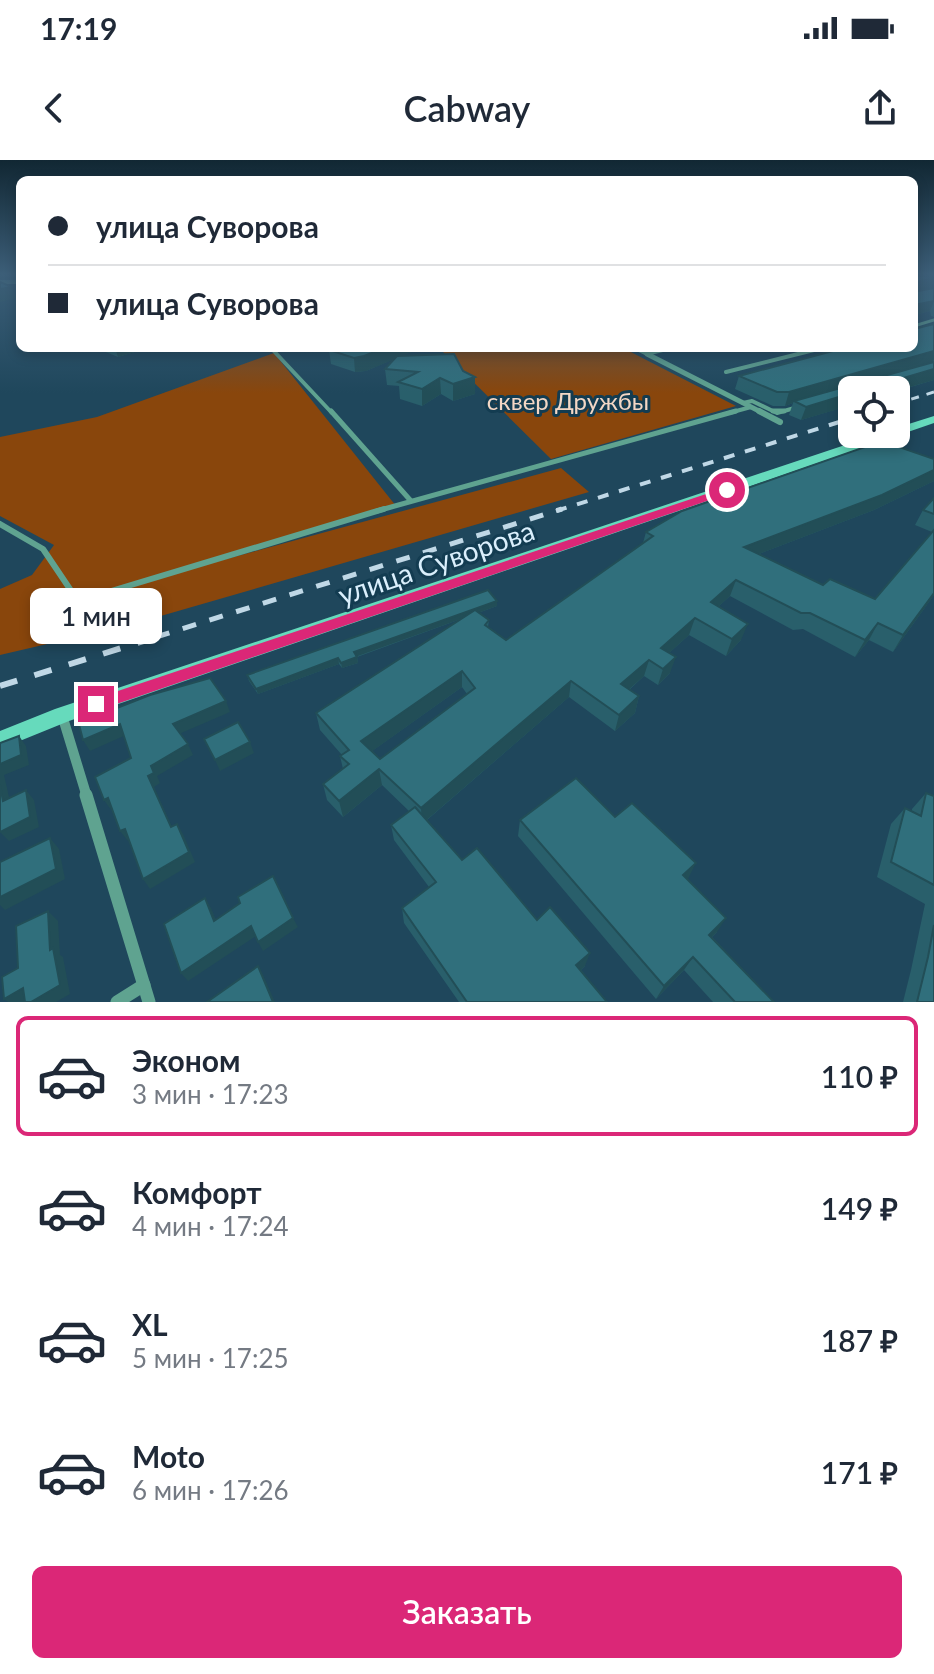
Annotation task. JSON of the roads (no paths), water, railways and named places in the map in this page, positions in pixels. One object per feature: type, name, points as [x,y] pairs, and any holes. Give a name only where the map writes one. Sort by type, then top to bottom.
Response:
[{"type":"main road","points":[[910,427],[934,419]]},
{"type":"main road","name":"улица Суворова","points":[[0,740],[62,715],[848,448]]},
{"type":"street","points":[[643,352],[780,422]]},
{"type":"street","points":[[647,354],[656,352]]},
{"type":"street","points":[[62,715],[149,1002]]},
{"type":"street","points":[[117,1002],[144,985]]},
{"type":"lane","points":[[278,352],[411,501]]},
{"type":"lane","points":[[726,372],[799,352]]},
{"type":"lane","points":[[743,403],[752,401],[777,413],[805,405]]},
{"type":"lane","points":[[0,524],[43,549],[78,601],[411,501],[751,407]]},
{"type":"railway","points":[[910,400],[934,392]]},
{"type":"railway","points":[[556,511],[838,422]]},
{"type":"railway","points":[[156,637],[562,509]]},
{"type":"railway","points":[[0,686],[163,635]]},
{"type":"park label","name":"сквер Дружбы","points":[[568,400]]}]
